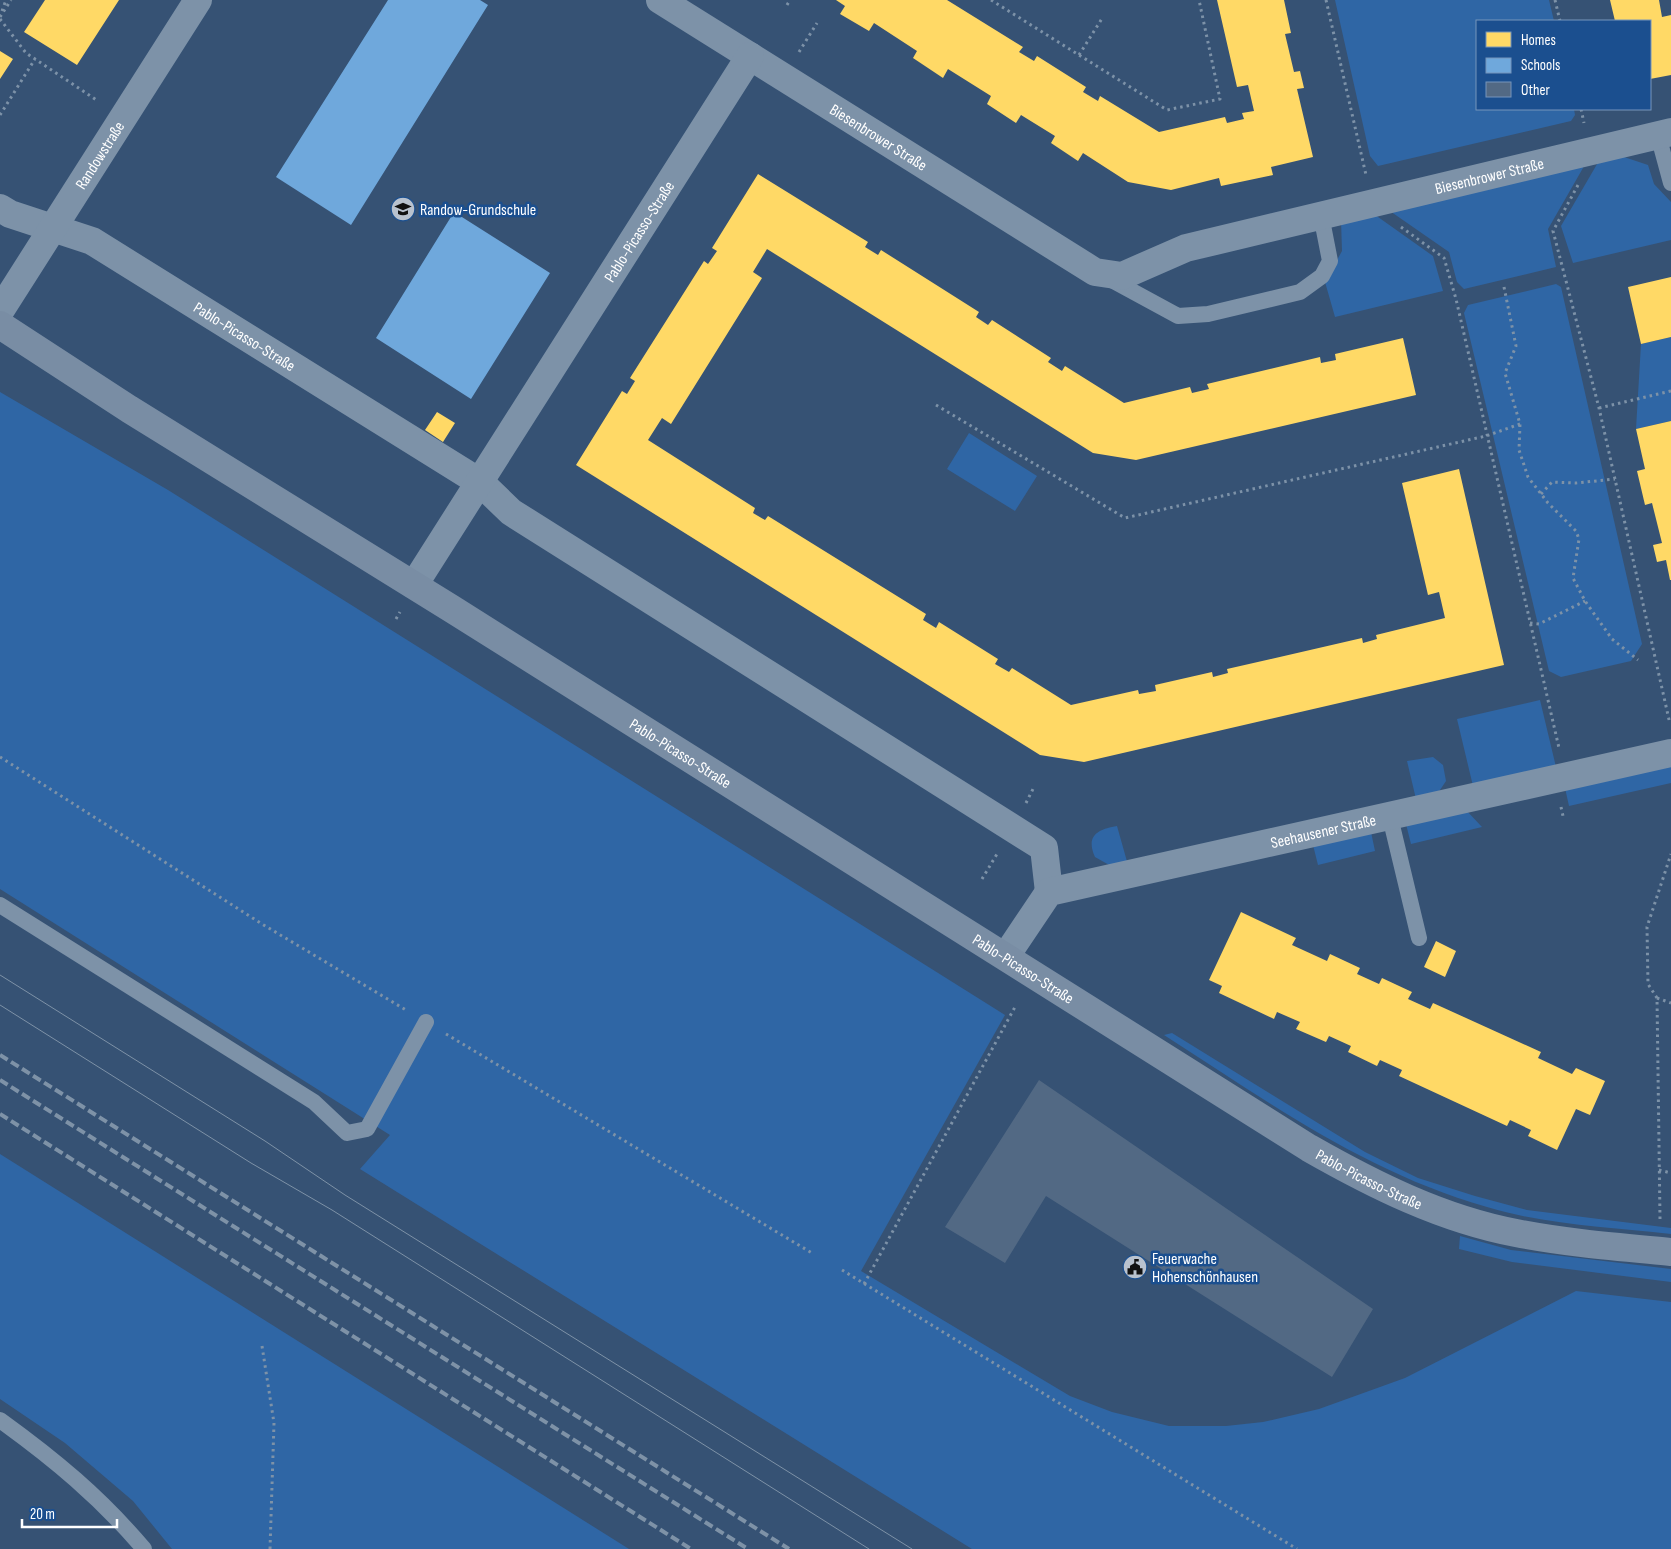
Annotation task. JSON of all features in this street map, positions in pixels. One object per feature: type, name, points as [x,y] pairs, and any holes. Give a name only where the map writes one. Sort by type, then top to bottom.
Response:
[{"type":"main road","name":"Pablo-Picasso-Straße","points":[[0,325],[129,409],[414,585],[1309,1148],[1358,1176],[1408,1200],[1462,1219],[1515,1233],[1671,1252]]},
{"type":"street","name":"Randowstraße","points":[[0,311],[198,0]]},
{"type":"street","name":"Biesenbrower Straße","points":[[660,0],[1097,272],[1122,276],[1186,248],[1590,150],[1665,134]]},
{"type":"street","name":"Pablo-Picasso-Straße","points":[[414,585],[750,56]]},
{"type":"street","name":"Pablo-Picasso-Straße","points":[[0,208],[10,214],[92,241],[480,483],[511,512],[1044,848],[1049,892]]},
{"type":"street","name":"Seehausener Straße","points":[[1049,892],[1671,753]]},
{"type":"street","points":[[1006,956],[1049,892]]},
{"type":"lane","name":"Biesenbrower Straße","points":[[1665,134],[1671,183]]},
{"type":"lane","name":"Biesenbrower Straße","points":[[1097,272],[1178,316],[1208,314],[1300,292],[1322,276],[1330,261],[1321,215]]},
{"type":"lane","points":[[1390,817],[1419,938]]},
{"type":"lane","points":[[0,905],[314,1102],[346,1133],[367,1129],[426,1022]]},
{"type":"lane","points":[[0,1420],[54,1459],[117,1517],[144,1549]]},
{"type":"path","points":[[0,17],[6,0]]},
{"type":"path","points":[[0,17],[11,0]]},
{"type":"path","points":[[787,4],[790,0]]},
{"type":"path","points":[[991,0],[1167,110],[1220,99],[1199,0]]},
{"type":"path","points":[[1326,0],[1372,203],[1378,211],[1444,258],[1566,778]]},
{"type":"path","points":[[1555,0],[1560,20]]},
{"type":"path","points":[[0,17],[26,53],[86,94],[124,116]]},
{"type":"path","points":[[1079,55],[1102,17]]},
{"type":"path","points":[[0,116],[35,59]]},
{"type":"path","points":[[1580,110],[1590,150],[1590,162],[1553,231],[1599,408],[1671,730]]},
{"type":"path","points":[[1504,287],[1516,346],[1505,373],[1520,424],[1519,450],[1528,477],[1541,494],[1576,531],[1579,539],[1573,578],[1585,601],[1612,639],[1638,660]]},
{"type":"path","points":[[1599,408],[1671,391]]},
{"type":"path","points":[[936,405],[1125,518],[1486,436],[1520,424]]},
{"type":"path","points":[[1541,494],[1552,482],[1576,483],[1615,479]]},
{"type":"path","points":[[1530,623],[1539,624],[1585,601]]},
{"type":"path","points":[[1660,1219],[1657,998],[1648,984],[1647,926],[1671,854]]},
{"type":"path","points":[[1657,998],[1671,1003]]},
{"type":"path","points":[[864,1284],[1015,1007]]},
{"type":"path","points":[[1659,1170],[1671,1173]]},
{"type":"path","points":[[842,1270],[1298,1549]]},
{"type":"path","points":[[262,1346],[274,1422],[270,1549]]},
{"type":"shaded area","points":[[1335,0],[1549,0],[1554,20],[1476,20],[1476,110],[1574,110],[1575,115],[1571,121],[1378,166],[1370,156]]},
{"type":"shaded area","points":[[1618,155],[1648,165],[1654,184],[1671,202],[1671,240],[1573,263],[1561,226],[1600,159]]},
{"type":"shaded area","points":[[1582,164],[1583,168],[1548,229],[1556,267],[1464,289],[1457,282],[1449,252],[1387,209]]},
{"type":"shaded area","points":[[1371,212],[1433,256],[1443,291],[1335,317],[1325,282],[1342,251],[1341,220]]},
{"type":"shaded area","points":[[1556,284],[1561,287],[1642,644],[1631,661],[1561,677],[1549,671],[1464,313],[1468,305]]},
{"type":"shaded area","points":[[1671,337],[1671,421],[1636,429],[1641,344]]},
{"type":"shaded area","points":[[0,392],[168,490],[1005,1015],[861,1271],[1070,1396],[1112,1412],[1169,1426],[1226,1426],[1263,1422],[1319,1409],[1405,1378],[1576,1291],[1671,1302],[1671,1549],[972,1549],[360,1169],[390,1135],[0,889]]},
{"type":"shaded area","points":[[969,433],[1037,476],[1015,511],[947,469]]},
{"type":"shaded area","points":[[1540,700],[1556,767],[1473,786],[1457,719]]},
{"type":"shaded area","points":[[1433,757],[1443,765],[1446,781],[1438,793],[1416,799],[1407,761]]},
{"type":"shaded area","points":[[1671,764],[1671,783],[1569,806],[1565,788]]},
{"type":"shaded area","points":[[1466,810],[1482,827],[1411,844],[1406,824]]},
{"type":"shaded area","points":[[1117,826],[1128,865],[1111,866],[1095,857],[1092,849],[1093,838],[1099,831]]},
{"type":"shaded area","points":[[1371,832],[1375,851],[1318,865],[1313,845]]},
{"type":"shaded area","points":[[1172,1033],[1365,1152],[1418,1178],[1527,1210],[1671,1228],[1671,1234],[1578,1225],[1532,1218],[1487,1207],[1442,1192],[1400,1175],[1320,1133],[1164,1035]]},
{"type":"shaded area","points":[[0,1154],[629,1549],[172,1549],[133,1501],[65,1443],[0,1399]]},
{"type":"shaded area","points":[[1460,1236],[1511,1250],[1671,1269],[1671,1282],[1512,1262],[1459,1249]]},
{"type":"building: Homes","points":[[45,0],[119,0],[77,65],[24,32]]},
{"type":"building: Homes","points":[[836,0],[947,0],[1023,47],[1019,52],[1034,61],[1037,56],[1086,87],[1083,92],[1098,101],[1100,96],[1159,132],[1225,117],[1227,123],[1244,119],[1242,113],[1254,111],[1248,85],[1237,87],[1217,0],[1284,0],[1291,33],[1285,34],[1294,72],[1300,71],[1304,88],[1297,89],[1313,157],[1271,167],[1273,175],[1221,186],[1219,178],[1171,190],[1128,182],[1083,153],[1078,161],[1051,143],[1055,136],[1021,115],[1016,123],[987,104],[991,96],[948,69],[943,78],[913,58],[917,51],[874,23],[869,31],[840,14],[845,6]]},
{"type":"building: Homes","points":[[1610,0],[1659,0],[1662,17],[1671,15],[1671,75],[1651,79],[1651,20],[1615,20]]},
{"type":"building: Homes","points":[[0,51],[13,59],[0,79]]},
{"type":"building: Homes","points":[[758,174],[868,242],[865,247],[878,255],[881,250],[979,312],[976,317],[988,325],[992,320],[1051,358],[1048,362],[1062,371],[1065,366],[1124,403],[1190,387],[1192,393],[1209,389],[1207,384],[1320,357],[1321,363],[1336,360],[1335,354],[1403,338],[1416,395],[1136,460],[1093,453],[767,249],[753,272],[762,278],[671,424],[662,418],[648,440],[755,508],[753,513],[765,520],[768,516],[926,614],[923,620],[936,628],[939,622],[998,659],[995,664],[1009,672],[1012,668],[1071,705],[1138,690],[1139,694],[1156,691],[1155,685],[1212,672],[1213,677],[1228,673],[1227,669],[1362,638],[1363,643],[1377,639],[1376,635],[1445,618],[1439,592],[1428,595],[1402,483],[1459,469],[1504,665],[1084,762],[1040,755],[576,465],[622,391],[627,394],[635,381],[630,378],[704,261],[708,264],[717,251],[712,248]]},
{"type":"building: Homes","points":[[1671,277],[1671,337],[1641,344],[1628,287]]},
{"type":"building: Homes","points":[[437,412],[455,423],[443,442],[425,430]]},
{"type":"building: Homes","points":[[1671,421],[1670,580],[1666,560],[1657,562],[1653,545],[1662,543],[1652,503],[1645,505],[1637,471],[1645,469],[1636,429]]},
{"type":"building: Homes","points":[[1241,912],[1296,938],[1292,945],[1327,961],[1330,954],[1360,968],[1357,974],[1379,984],[1382,978],[1412,992],[1408,999],[1430,1009],[1433,1003],[1541,1052],[1538,1058],[1572,1074],[1576,1068],[1605,1081],[1590,1115],[1576,1109],[1557,1150],[1528,1136],[1531,1130],[1510,1120],[1507,1126],[1399,1076],[1402,1070],[1380,1060],[1377,1066],[1348,1052],[1351,1046],[1329,1036],[1326,1042],[1296,1029],[1300,1022],[1277,1012],[1274,1019],[1219,993],[1222,986],[1209,980]]},
{"type":"building: Homes","points":[[1436,941],[1456,951],[1445,977],[1424,967]]},
{"type":"building: Schools","points":[[388,0],[480,0],[488,5],[351,225],[276,177]]},
{"type":"building: Schools","points":[[454,212],[550,273],[471,399],[376,338]]},
{"type":"building: Other","points":[[1039,1080],[1373,1309],[1332,1377],[1046,1196],[1005,1263],[945,1227]]},
{"type":"tram line","points":[[0,975],[265,1141],[345,1195],[912,1549]]},
{"type":"tram line","points":[[0,1005],[251,1163],[332,1210],[869,1549]]},
{"type":"railway","points":[[0,1055],[789,1549]]},
{"type":"railway","points":[[0,1080],[748,1549]]},
{"type":"railway","points":[[0,1114],[691,1549]]},
{"type":"place","name":"Randow-Grundschule","points":[[403,209]]},
{"type":"place","name":"Feuerwache Hohenschönhausen","points":[[1135,1267]]}]
